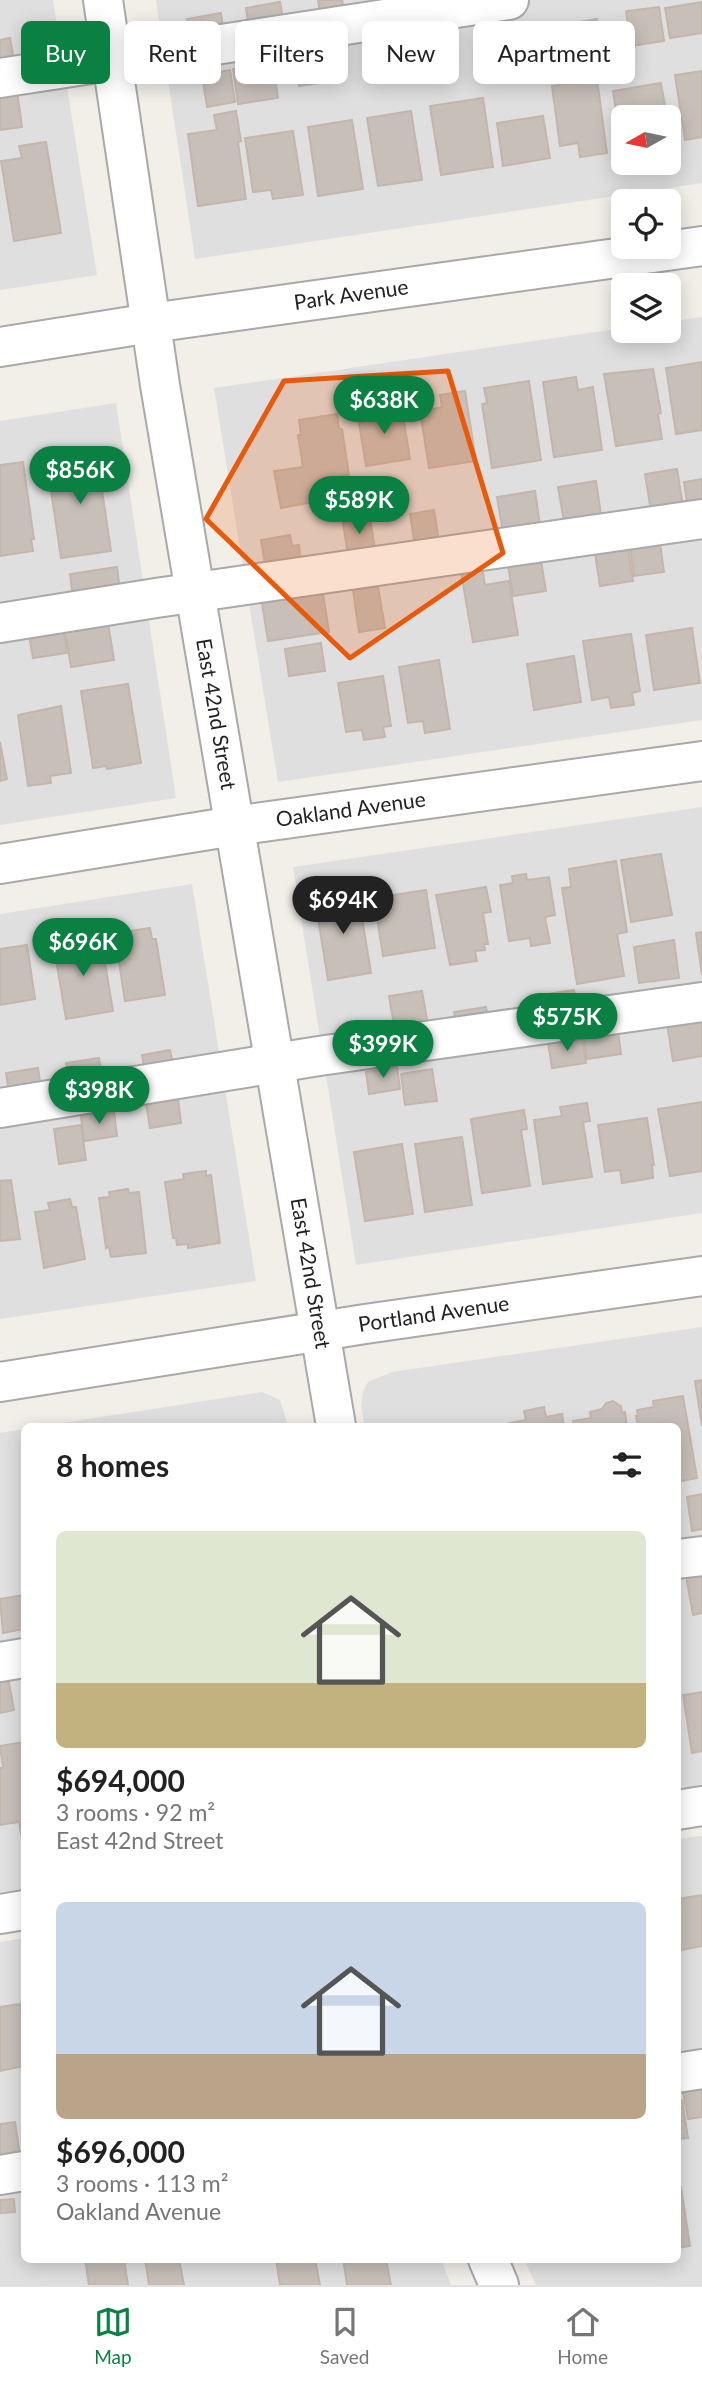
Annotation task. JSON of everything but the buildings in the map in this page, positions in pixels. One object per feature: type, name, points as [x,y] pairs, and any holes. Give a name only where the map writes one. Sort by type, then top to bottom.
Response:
[{"type":"street","name":"East 42nd Street","points":[[103,0],[151,323],[335,1423]]},
{"type":"street","points":[[0,78],[509,0]]},
{"type":"street","name":"Park Avenue","points":[[0,347],[151,323],[702,246]]},
{"type":"street","points":[[0,623],[702,519]]},
{"type":"street","name":"Oakland Avenue","points":[[0,864],[234,826],[702,761]]},
{"type":"street","points":[[0,1108],[275,1064],[702,1002]]},
{"type":"street","name":"Portland Avenue","points":[[0,1382],[320,1331],[702,1276]]},
{"type":"street","points":[[681,1559],[702,1556]]},
{"type":"street","points":[[0,1662],[21,1658]]},
{"type":"street","points":[[681,1809],[702,1806]]},
{"type":"street","points":[[0,1914],[21,1910]]},
{"type":"street","points":[[681,2072],[702,2069]]},
{"type":"street","points":[[0,2175],[21,2172]]},
{"type":"street","points":[[490,2263],[499,2285]]},
{"type":"highlighted area","points":[[448,371],[503,553],[350,658],[206,519],[284,381]]},
{"type":"shaded area","points":[[0,0],[53,0],[56,21],[21,21],[21,84],[66,84],[97,275],[0,290]]},
{"type":"shaded area","points":[[156,0],[702,0],[702,183],[662,189],[611,189],[611,197],[195,259],[169,84],[221,84],[221,21],[159,21]]},
{"type":"shaded area","points":[[702,317],[702,720],[278,782],[214,388],[611,330],[611,343],[681,343],[681,320]]},
{"type":"shaded area","points":[[116,403],[176,798],[0,825],[0,421]]},
{"type":"shaded area","points":[[702,807],[702,1213],[356,1265],[293,867]]},
{"type":"shaded area","points":[[192,884],[256,1281],[0,1319],[0,914]]},
{"type":"shaded area","points":[[702,1327],[702,1785],[681,1788],[681,1423],[364,1423],[361,1407],[363,1391],[368,1382],[392,1372]]},
{"type":"shaded area","points":[[262,1392],[280,1400],[287,1423],[62,1423]]},
{"type":"shaded area","points":[[21,1430],[21,1889],[0,1892],[0,1433]]},
{"type":"shaded area","points":[[702,1836],[702,2285],[536,2285],[526,2263],[681,2263],[681,1839]]},
{"type":"shaded area","points":[[21,1938],[21,2263],[443,2263],[451,2285],[0,2285],[0,1942]]}]
